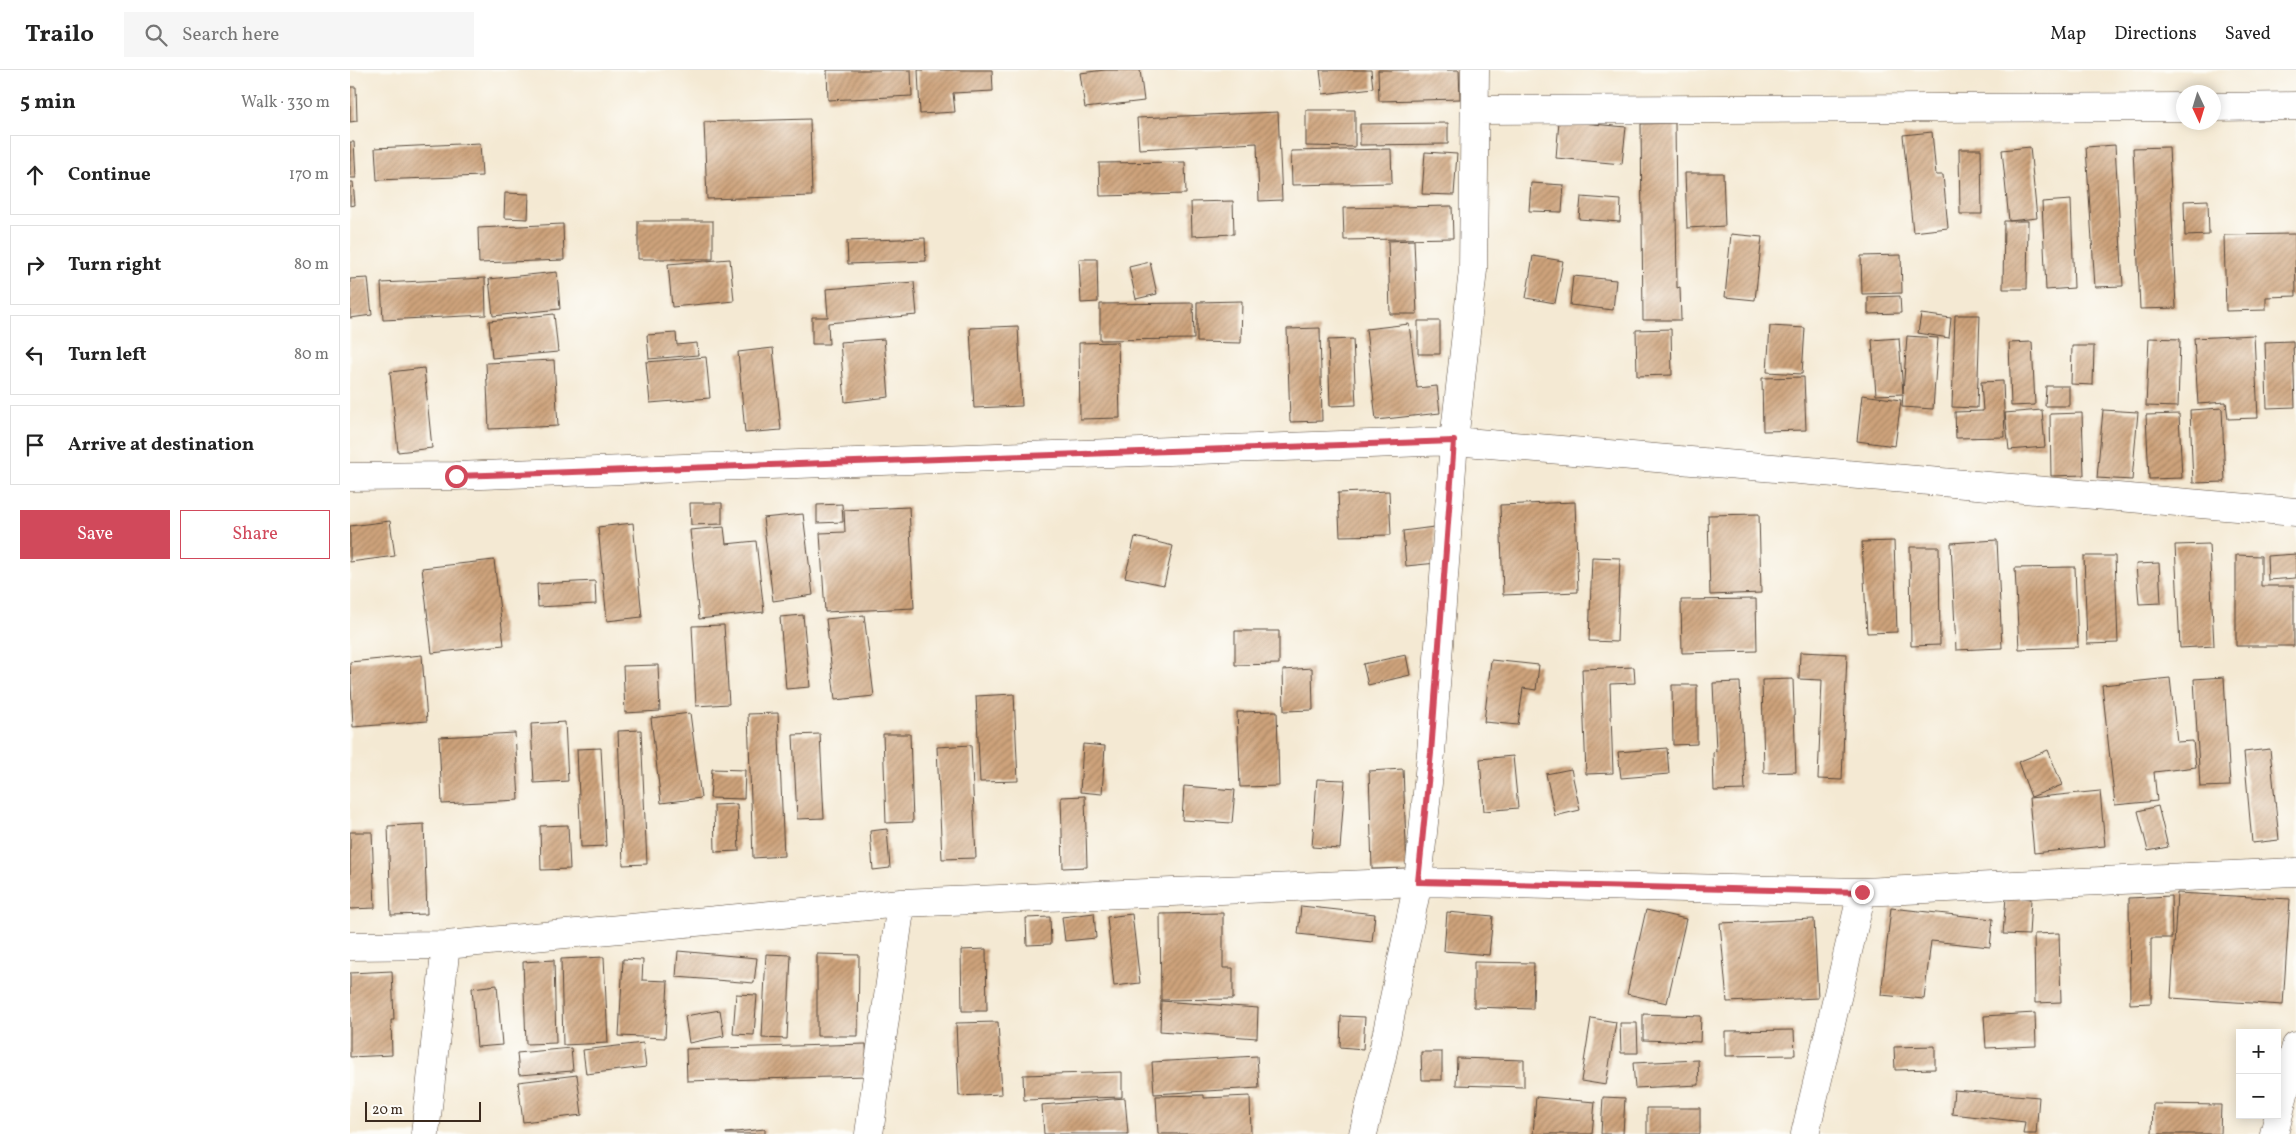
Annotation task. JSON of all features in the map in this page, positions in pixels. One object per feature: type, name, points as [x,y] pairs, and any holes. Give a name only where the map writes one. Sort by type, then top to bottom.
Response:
[{"type":"street","points":[[1363,1134],[1381,1061],[1418,882],[1431,753],[1454,441],[1473,270],[1475,70]]},
{"type":"street","points":[[2221,107],[2296,106]]},
{"type":"street","points":[[1474,110],[2176,107]]},
{"type":"street","points":[[350,477],[456,476],[1454,441],[2296,512]]},
{"type":"street","points":[[350,946],[446,945],[901,903],[1418,882],[1862,892],[2296,872]]},
{"type":"street","points":[[1805,1134],[1862,892]]},
{"type":"street","points":[[869,1134],[901,903]]},
{"type":"street","points":[[426,1134],[446,945]]},
{"type":"street","points":[[2274,1134],[2296,1046]]},
{"type":"building","points":[[827,70],[911,70],[912,96],[828,100]]},
{"type":"building","points":[[918,70],[992,70],[993,91],[953,93],[955,112],[920,114]]},
{"type":"building","points":[[1105,70],[1140,70],[1144,101],[1085,108],[1080,73]]},
{"type":"building","points":[[1320,70],[1371,70],[1373,88],[1323,94]]},
{"type":"building","points":[[1378,70],[1459,70],[1460,99],[1379,101]]},
{"type":"building","points":[[350,87],[356,87],[357,121],[350,122]]},
{"type":"building","points":[[1306,110],[1355,110],[1355,147],[1306,146]]},
{"type":"building","points":[[1278,112],[1282,200],[1259,201],[1257,143],[1139,149],[1137,118]]},
{"type":"building","points":[[810,119],[812,196],[707,199],[704,122]]},
{"type":"building","points":[[1559,121],[1626,127],[1622,164],[1556,158]]},
{"type":"building","points":[[1448,123],[1448,144],[1360,145],[1360,124]]},
{"type":"building","points":[[1675,123],[1677,288],[1680,287],[1681,320],[1643,320],[1641,124]]},
{"type":"building","points":[[1932,132],[1936,175],[1943,175],[1948,228],[1913,232],[1903,135]]},
{"type":"building","points":[[350,142],[354,142],[356,178],[350,178]]},
{"type":"building","points":[[480,143],[482,176],[377,180],[375,148]]},
{"type":"building","points":[[2115,145],[2123,286],[2095,287],[2086,147]]},
{"type":"building","points":[[2030,147],[2037,218],[2009,221],[2002,150]]},
{"type":"building","points":[[2169,147],[2176,308],[2140,309],[2133,148]]},
{"type":"building","points":[[1391,149],[1392,183],[1292,185],[1291,151]]},
{"type":"building","points":[[1959,149],[1981,149],[1982,214],[1960,214]]},
{"type":"building","points":[[1425,152],[1457,154],[1454,195],[1422,194]]},
{"type":"building","points":[[1185,162],[1186,194],[1100,196],[1099,163]]},
{"type":"building","points":[[1685,173],[1723,173],[1725,226],[1687,228]]},
{"type":"building","points":[[350,182],[353,182],[355,205],[350,206]]},
{"type":"building","points":[[1531,183],[1564,185],[1562,212],[1529,211]]},
{"type":"building","points":[[505,193],[529,194],[528,219],[504,218]]},
{"type":"building","points":[[1581,197],[1621,200],[1620,222],[1579,219]]},
{"type":"building","points":[[2071,200],[2074,288],[2046,290],[2042,202]]},
{"type":"building","points":[[2208,200],[2209,235],[2185,236],[2184,201]]},
{"type":"building","points":[[1233,201],[1234,234],[1192,236],[1191,202]]},
{"type":"building","points":[[1452,206],[1453,238],[1344,240],[1343,208]]},
{"type":"building","points":[[638,221],[713,221],[713,259],[638,259]]},
{"type":"building","points":[[2004,221],[2028,221],[2027,289],[2003,289]]},
{"type":"building","points":[[563,224],[564,260],[479,263],[478,228]]},
{"type":"building","points":[[1731,234],[1762,237],[1755,300],[1725,297]]},
{"type":"building","points":[[2295,234],[2296,296],[2266,297],[2266,310],[2226,311],[2224,235]]},
{"type":"building","points":[[925,238],[926,261],[848,264],[847,241]]},
{"type":"building","points":[[1414,240],[1417,314],[1390,314],[1388,241]]},
{"type":"building","points":[[1901,255],[1902,293],[1862,294],[1861,256]]},
{"type":"building","points":[[1533,256],[1563,261],[1555,303],[1526,298]]},
{"type":"building","points":[[730,259],[734,301],[672,307],[668,264]]},
{"type":"building","points":[[1079,259],[1097,259],[1098,302],[1081,303]]},
{"type":"building","points":[[1150,262],[1157,294],[1136,299],[1129,267]]},
{"type":"building","points":[[557,272],[560,309],[493,316],[489,279]]},
{"type":"building","points":[[1573,276],[1616,280],[1613,310],[1570,305]]},
{"type":"building","points":[[368,278],[372,315],[350,318],[350,279]]},
{"type":"building","points":[[485,278],[486,315],[383,320],[381,283]]},
{"type":"building","points":[[914,282],[917,315],[828,323],[829,344],[812,344],[812,317],[828,317],[826,289]]},
{"type":"building","points":[[1900,296],[1901,313],[1868,314],[1868,297]]},
{"type":"building","points":[[1242,301],[1241,343],[1197,342],[1197,302]]},
{"type":"building","points":[[1193,303],[1194,339],[1100,340],[1100,304]]},
{"type":"building","points":[[554,314],[558,352],[492,358],[489,321]]},
{"type":"building","points":[[1921,314],[1951,318],[1949,338],[1918,333]]},
{"type":"building","points":[[1955,315],[1980,315],[1977,408],[1952,407]]},
{"type":"building","points":[[1418,321],[1440,321],[1440,354],[1418,354]]},
{"type":"building","points":[[1409,324],[1417,388],[1437,386],[1440,413],[1376,420],[1366,329]]},
{"type":"building","points":[[1018,326],[1022,406],[974,408],[970,328]]},
{"type":"building","points":[[1770,326],[1805,328],[1802,374],[1767,372]]},
{"type":"building","points":[[1320,328],[1322,421],[1290,422],[1287,329]]},
{"type":"building","points":[[1671,329],[1672,375],[1637,376],[1636,330]]},
{"type":"building","points":[[676,333],[677,345],[697,343],[698,355],[649,359],[647,335]]},
{"type":"building","points":[[2254,335],[2258,418],[2228,419],[2226,402],[2198,404],[2194,338]]},
{"type":"building","points":[[1907,336],[1938,338],[1933,409],[1902,407],[1903,394],[1876,395],[1872,340],[1899,338],[1903,393]]},
{"type":"building","points":[[2149,338],[2180,339],[2178,407],[2146,406]]},
{"type":"building","points":[[884,339],[889,397],[845,402],[840,342]]},
{"type":"building","points":[[1353,339],[1356,405],[1330,406],[1328,340]]},
{"type":"building","points":[[2293,341],[2295,407],[2267,408],[2265,342]]},
{"type":"building","points":[[1118,342],[1120,418],[1080,419],[1079,343]]},
{"type":"building","points":[[2032,342],[2035,405],[2011,406],[2009,343]]},
{"type":"building","points":[[2072,346],[2094,346],[2093,385],[2071,384]]},
{"type":"building","points":[[773,348],[781,430],[745,433],[738,352]]},
{"type":"building","points":[[706,357],[710,398],[650,403],[646,362]]},
{"type":"building","points":[[554,360],[558,426],[489,429],[486,363]]},
{"type":"building","points":[[424,368],[432,448],[398,452],[390,372]]},
{"type":"building","points":[[1804,377],[1806,430],[1763,431],[1762,378]]},
{"type":"building","points":[[2003,381],[2005,437],[1956,438],[1955,412],[1983,411],[1981,382]]},
{"type":"building","points":[[2046,386],[2069,386],[2069,406],[2045,406]]},
{"type":"building","points":[[1862,395],[1901,400],[1895,446],[1857,441]]},
{"type":"building","points":[[2222,408],[2225,482],[2193,483],[2190,410]]},
{"type":"building","points":[[2042,410],[2045,447],[2009,450],[2005,413]]},
{"type":"building","points":[[2103,410],[2138,412],[2132,480],[2097,478]]},
{"type":"building","points":[[2082,413],[2084,475],[2051,476],[2050,414]]},
{"type":"building","points":[[2179,414],[2182,478],[2149,479],[2146,415]]},
{"type":"building","points":[[1389,491],[1391,535],[1340,536],[1338,493]]},
{"type":"building","points":[[1575,502],[1578,592],[1503,595],[1500,505]]},
{"type":"building","points":[[690,503],[722,503],[722,524],[691,525]]},
{"type":"building","points":[[842,504],[843,522],[817,523],[817,505]]},
{"type":"building","points":[[909,507],[914,608],[825,612],[820,533],[845,532],[844,510]]},
{"type":"building","points":[[803,514],[813,595],[773,601],[763,518]]},
{"type":"building","points":[[1759,514],[1761,593],[1710,595],[1708,515]]},
{"type":"building","points":[[390,521],[395,556],[350,562],[350,526]]},
{"type":"building","points":[[633,523],[642,617],[607,621],[598,527]]},
{"type":"building","points":[[724,527],[726,544],[756,541],[764,612],[699,619],[690,530]]},
{"type":"building","points":[[1434,527],[1437,563],[1406,566],[1403,531]]},
{"type":"building","points":[[1135,537],[1173,546],[1164,585],[1125,577]]},
{"type":"building","points":[[1997,540],[2002,648],[1956,650],[1951,543]]},
{"type":"building","points":[[1894,541],[1897,632],[1867,633],[1862,542]]},
{"type":"building","points":[[2209,544],[2214,646],[2180,648],[2175,545]]},
{"type":"building","points":[[1910,547],[1939,547],[1940,645],[1911,646]]},
{"type":"building","points":[[2296,554],[2296,578],[2268,580],[2267,556]]},
{"type":"building","points":[[2236,555],[2261,556],[2261,586],[2294,586],[2294,646],[2236,646]]},
{"type":"building","points":[[2084,556],[2115,556],[2118,643],[2087,644]]},
{"type":"building","points":[[1592,557],[1620,558],[1617,642],[1589,641]]},
{"type":"building","points":[[494,560],[504,645],[432,653],[422,568]]},
{"type":"building","points":[[2159,563],[2161,603],[2139,604],[2136,564]]},
{"type":"building","points":[[2075,567],[2078,647],[2019,649],[2015,568]]},
{"type":"building","points":[[595,581],[596,604],[538,607],[537,584]]},
{"type":"building","points":[[1756,599],[1757,651],[1682,653],[1681,600]]},
{"type":"building","points":[[803,615],[810,687],[786,689],[780,617]]},
{"type":"building","points":[[864,615],[874,696],[835,700],[826,619]]},
{"type":"building","points":[[724,625],[729,704],[696,706],[692,626]]},
{"type":"building","points":[[1235,631],[1279,631],[1279,664],[1235,665]]},
{"type":"building","points":[[1800,652],[1847,654],[1842,780],[1818,779],[1822,680],[1799,679]]},
{"type":"building","points":[[422,655],[427,721],[353,727],[350,662]]},
{"type":"building","points":[[1406,655],[1410,675],[1368,685],[1363,664]]},
{"type":"building","points":[[1491,660],[1539,665],[1536,690],[1523,688],[1518,725],[1484,722]]},
{"type":"building","points":[[658,665],[660,711],[625,713],[623,666]]},
{"type":"building","points":[[1634,667],[1635,683],[1610,684],[1613,773],[1586,774],[1582,669]]},
{"type":"building","points":[[1312,668],[1313,710],[1284,711],[1283,670]]},
{"type":"building","points":[[2224,677],[2230,786],[2200,787],[2194,679]]},
{"type":"building","points":[[2170,678],[2177,742],[2193,741],[2196,767],[2154,772],[2157,801],[2115,805],[2102,685]]},
{"type":"building","points":[[1793,679],[1796,772],[1764,773],[1762,680]]},
{"type":"building","points":[[1740,682],[1745,790],[1714,791],[1713,752],[1716,751],[1713,683]]},
{"type":"building","points":[[1672,685],[1697,685],[1697,744],[1673,745]]},
{"type":"building","points":[[1014,694],[1018,781],[980,782],[976,696]]},
{"type":"building","points":[[1277,711],[1279,786],[1240,787],[1237,712]]},
{"type":"building","points":[[690,713],[701,798],[661,803],[651,718]]},
{"type":"building","points":[[778,713],[784,856],[753,858],[748,714]]},
{"type":"building","points":[[565,722],[568,781],[534,783],[531,724]]},
{"type":"building","points":[[641,730],[647,864],[623,865],[618,731]]},
{"type":"building","points":[[515,733],[519,800],[442,804],[439,737]]},
{"type":"building","points":[[820,734],[824,818],[797,819],[793,735]]},
{"type":"building","points":[[883,734],[910,734],[913,822],[886,823]]},
{"type":"building","points":[[1083,744],[1105,746],[1102,794],[1080,792]]},
{"type":"building","points":[[971,745],[976,858],[942,859],[937,747]]},
{"type":"building","points":[[601,748],[606,846],[581,847],[577,749]]},
{"type":"building","points":[[1667,748],[1669,774],[1621,778],[1618,752]]},
{"type":"building","points":[[2270,749],[2279,840],[2252,843],[2244,752]]},
{"type":"building","points":[[2048,750],[2062,785],[2031,797],[2018,762]]},
{"type":"building","points":[[1513,756],[1518,808],[1484,811],[1480,759]]},
{"type":"building","points":[[712,769],[745,770],[744,799],[710,798]]},
{"type":"building","points":[[1403,769],[1407,868],[1372,869],[1369,771]]},
{"type":"building","points":[[1571,769],[1580,810],[1555,816],[1546,774]]},
{"type":"building","points":[[1317,779],[1345,780],[1340,849],[1312,847]]},
{"type":"building","points":[[1184,786],[1235,790],[1232,823],[1182,820]]},
{"type":"building","points":[[2100,791],[2105,846],[2034,853],[2029,798]]},
{"type":"building","points":[[1085,796],[1087,867],[1063,868],[1061,797]]},
{"type":"building","points":[[737,804],[739,851],[715,852],[714,805]]},
{"type":"building","points":[[2158,806],[2168,847],[2148,851],[2138,811]]},
{"type":"building","points":[[424,824],[427,914],[391,915],[388,826]]},
{"type":"building","points":[[568,825],[570,869],[541,870],[540,826]]},
{"type":"building","points":[[887,829],[890,868],[873,870],[870,831]]},
{"type":"building","points":[[350,832],[372,832],[375,908],[350,909]]},
{"type":"building","points":[[2177,893],[2290,899],[2283,1005],[2171,998]]},
{"type":"building","points":[[2171,896],[2172,938],[2151,938],[2151,1003],[2130,1004],[2129,898]]},
{"type":"building","points":[[2006,897],[2031,899],[2029,935],[2003,934]]},
{"type":"building","points":[[1301,906],[1375,914],[1372,942],[1298,934]]},
{"type":"building","points":[[1891,908],[1993,919],[1990,947],[1931,941],[1924,999],[1881,995]]},
{"type":"building","points":[[1646,910],[1686,919],[1667,1003],[1627,994]]},
{"type":"building","points":[[1447,912],[1493,916],[1489,955],[1444,951]]},
{"type":"building","points":[[1094,913],[1096,938],[1065,941],[1062,917]]},
{"type":"building","points":[[1223,913],[1223,968],[1233,968],[1233,999],[1161,1000],[1160,914]]},
{"type":"building","points":[[1132,914],[1140,983],[1114,986],[1107,917]]},
{"type":"building","points":[[1050,917],[1051,944],[1027,945],[1026,918]]},
{"type":"building","points":[[1814,919],[1818,998],[1727,1002],[1720,923]]},
{"type":"building","points":[[2059,933],[2061,1002],[2035,1003],[2034,934]]},
{"type":"building","points":[[986,949],[987,1011],[962,1011],[961,950]]},
{"type":"building","points":[[678,951],[757,958],[754,983],[676,977]]},
{"type":"building","points":[[766,954],[791,955],[787,1039],[762,1038]]},
{"type":"building","points":[[817,954],[859,955],[858,1036],[817,1036]]},
{"type":"building","points":[[604,957],[608,1043],[563,1045],[561,959]]},
{"type":"building","points":[[623,959],[643,960],[642,980],[668,981],[665,1038],[619,1036]]},
{"type":"building","points":[[554,960],[556,1043],[526,1044],[523,962]]},
{"type":"building","points":[[1474,962],[1534,963],[1533,1009],[1474,1007]]},
{"type":"building","points":[[392,971],[394,1020],[391,1020],[392,1055],[350,1057],[350,973]]},
{"type":"building","points":[[497,985],[502,1045],[477,1047],[472,988]]},
{"type":"building","points":[[736,994],[757,995],[754,1035],[733,1034]]},
{"type":"building","points":[[1161,1001],[1258,1008],[1257,1038],[1160,1031]]},
{"type":"building","points":[[720,1010],[724,1036],[689,1043],[685,1016]]},
{"type":"building","points":[[2035,1013],[2036,1046],[1986,1048],[1984,1016]]},
{"type":"building","points":[[1643,1014],[1701,1016],[1700,1042],[1643,1040]]},
{"type":"building","points":[[1341,1016],[1365,1017],[1363,1049],[1340,1047]]},
{"type":"building","points":[[1591,1018],[1616,1022],[1606,1085],[1581,1081]]},
{"type":"building","points":[[998,1022],[1002,1094],[959,1096],[956,1023]]},
{"type":"building","points":[[1620,1023],[1637,1023],[1638,1053],[1621,1053]]},
{"type":"building","points":[[1794,1030],[1795,1055],[1725,1056],[1725,1031]]},
{"type":"building","points":[[643,1043],[646,1067],[586,1074],[583,1050]]},
{"type":"building","points":[[866,1044],[867,1076],[687,1081],[686,1049]]},
{"type":"building","points":[[1935,1046],[1935,1069],[1895,1070],[1894,1047]]},
{"type":"building","points":[[571,1048],[573,1071],[519,1075],[517,1053]]},
{"type":"building","points":[[1421,1052],[1442,1052],[1442,1080],[1422,1080]]},
{"type":"building","points":[[1257,1056],[1259,1088],[1154,1094],[1152,1062]]},
{"type":"building","points":[[1457,1058],[1524,1060],[1524,1087],[1456,1085]]},
{"type":"building","points":[[1698,1060],[1699,1085],[1635,1088],[1633,1063]]},
{"type":"building","points":[[1122,1072],[1122,1097],[1024,1100],[1023,1075]]},
{"type":"building","points":[[577,1075],[582,1115],[523,1122],[518,1082]]},
{"type":"building","points":[[1954,1090],[2039,1097],[2036,1134],[2023,1134],[2025,1122],[1952,1114]]},
{"type":"building","points":[[1204,1095],[1204,1098],[1250,1096],[1251,1134],[1158,1134],[1156,1096]]},
{"type":"building","points":[[1536,1097],[1595,1102],[1592,1134],[1533,1134]]},
{"type":"building","points":[[1603,1097],[1625,1098],[1623,1134],[1601,1134]]},
{"type":"building","points":[[1125,1098],[1128,1134],[1044,1134],[1042,1105]]},
{"type":"building","points":[[2153,1104],[2221,1105],[2220,1134],[2152,1134]]},
{"type":"building","points":[[1647,1108],[1700,1108],[1700,1134],[1647,1134]]},
{"type":"building","points":[[765,1129],[765,1134],[726,1134],[726,1133]]},
{"type":"route","points":[[456,476],[1454,441],[1431,753],[1418,882],[1862,892]]}]
